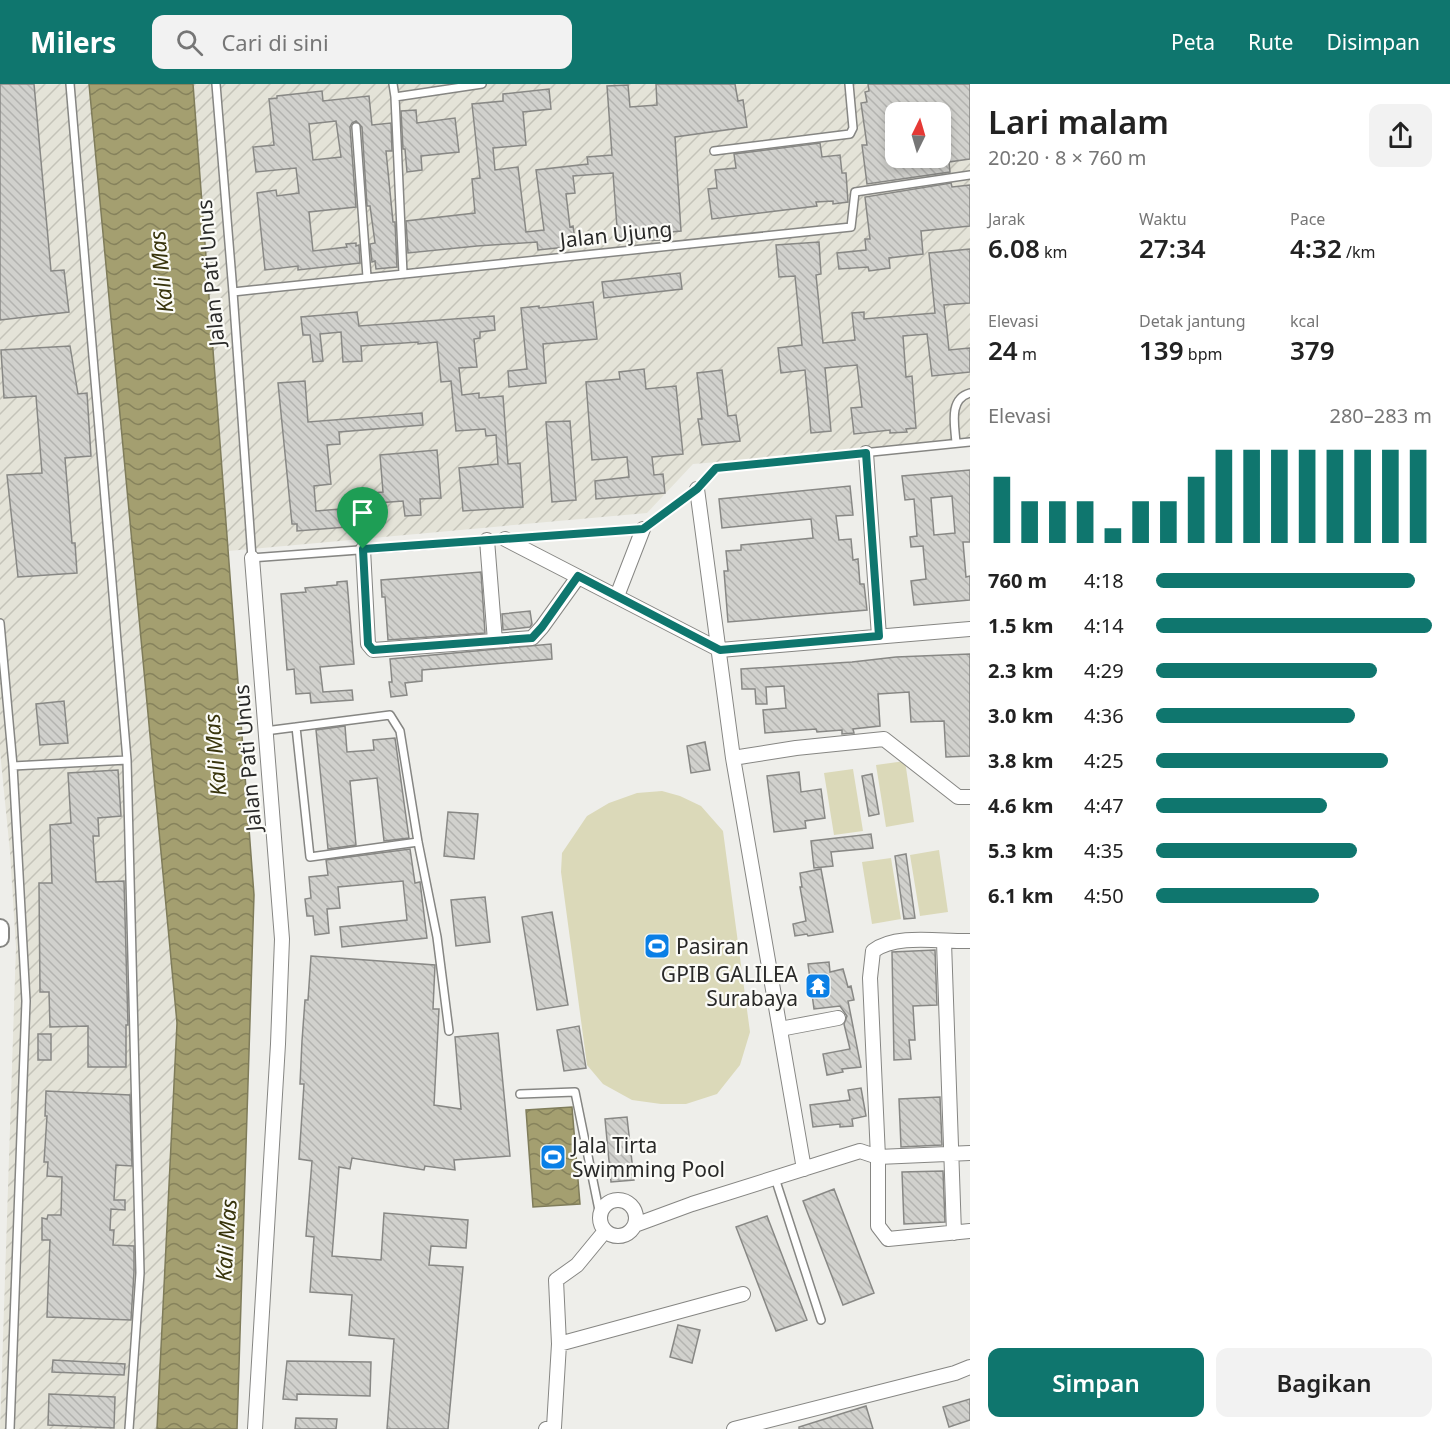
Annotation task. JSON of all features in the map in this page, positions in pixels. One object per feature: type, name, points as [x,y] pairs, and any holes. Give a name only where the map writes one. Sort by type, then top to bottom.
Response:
[{"type":"street","points":[[866,453],[879,636]]},
{"type":"street","points":[[697,489],[734,758],[804,1169]]},
{"type":"street","points":[[617,596],[643,529]]},
{"type":"street","points":[[505,539],[720,650],[970,629]]},
{"type":"street","points":[[487,540],[495,641]]},
{"type":"street","points":[[363,549],[368,644],[373,650],[532,638],[578,576]]},
{"type":"street","name":"Jalan Pati Unus","points":[[252,558],[282,939],[255,1429]]},
{"type":"street","points":[[734,758],[796,748],[884,739],[958,797],[970,797]]},
{"type":"street","points":[[0,928],[0,938]]},
{"type":"street","points":[[970,941],[944,942],[913,939],[879,946],[873,951],[870,978],[878,1157],[878,1226],[888,1239],[970,1231]]},
{"type":"street","points":[[944,942],[954,1233]]},
{"type":"street","points":[[780,1029],[838,1018]]},
{"type":"street","points":[[604,1231],[615,1236],[627,1234],[635,1225],[692,1204],[860,1151],[878,1157],[970,1153]]},
{"type":"street","points":[[604,1231],[600,1215],[606,1204],[617,1199],[629,1203],[636,1212],[635,1225]]},
{"type":"street","points":[[546,1429],[554,1427],[559,1344],[556,1280],[578,1264],[604,1231]]},
{"type":"street","points":[[559,1344],[743,1294]]},
{"type":"street","points":[[734,1429],[970,1369]]},
{"type":"lane","points":[[70,84],[127,760],[140,1272],[129,1429]]},
{"type":"lane","name":"Jalan Pati Unus","points":[[216,84],[234,292],[252,558]]},
{"type":"lane","points":[[393,84],[403,274]]},
{"type":"lane","points":[[395,97],[482,84]]},
{"type":"lane","points":[[714,151],[850,134],[853,128],[849,84]]},
{"type":"lane","points":[[356,127],[367,278]]},
{"type":"lane","name":"Jalan Ujung","points":[[234,292],[851,227],[855,192],[970,175]]},
{"type":"lane","points":[[956,443],[954,414],[956,405],[959,398],[970,393]]},
{"type":"lane","points":[[252,558],[643,529],[697,489],[716,468],[970,442]]},
{"type":"lane","points":[[0,622],[13,766],[26,1001],[10,1429]]},
{"type":"lane","points":[[265,731],[390,715],[400,731],[418,842],[437,937],[449,1031]]},
{"type":"lane","points":[[296,727],[310,856],[418,842]]},
{"type":"lane","points":[[13,766],[127,760]]},
{"type":"lane","points":[[520,1094],[575,1092],[600,1215]]},
{"type":"lane","points":[[775,1178],[821,1320]]},
{"type":"shaded area","points":[[0,84],[89,84],[177,1023],[157,1429],[0,1429],[16,947],[0,751]]},
{"type":"shaded area","points":[[193,84],[970,84],[970,442],[693,464],[647,513],[228,551]]},
{"type":"shaded area","points":[[905,761],[914,822],[886,827],[876,765]]},
{"type":"shaded area","points":[[853,769],[863,831],[834,835],[824,773]]},
{"type":"shaded area","name":"Pasiran","points":[[662,791],[701,806],[723,831],[750,1032],[740,1065],[717,1094],[686,1104],[661,1104],[632,1100],[603,1084],[587,1065],[561,872],[562,853],[587,816],[609,803],[637,793]]},
{"type":"shaded area","points":[[939,850],[948,912],[920,916],[910,855]]},
{"type":"shaded area","points":[[891,858],[901,919],[872,924],[862,862]]},
{"type":"water","name":"Kali Mas","points":[[89,84],[193,84],[254,895],[237,1429],[157,1429],[177,1023]]},
{"type":"water","name":"Jala Tirta Swimming Pool","points":[[572,1107],[580,1204],[533,1207],[526,1110]]},
{"type":"building","points":[[0,84],[34,84],[51,271],[64,270],[69,312],[0,320]]},
{"type":"building","points":[[656,84],[735,84],[738,101],[743,100],[747,127],[675,137],[681,231],[660,233],[660,240],[618,241],[613,173],[573,176],[575,193],[566,194],[570,227],[573,226],[576,246],[538,250],[537,242],[408,253],[406,221],[475,213],[472,179],[480,178],[472,104],[503,101],[503,94],[549,89],[551,109],[523,112],[526,145],[493,148],[495,170],[518,167],[526,232],[544,230],[536,170],[588,164],[587,157],[612,155],[607,86],[628,85],[630,107],[657,105]]},
{"type":"building","points":[[868,84],[970,84],[970,159],[951,162],[951,102],[885,102],[885,168],[950,168],[950,172],[867,184],[862,145],[867,145],[861,103],[867,102],[865,92],[869,91]]},
{"type":"building","points":[[322,91],[323,101],[369,96],[372,125],[391,123],[392,151],[386,151],[393,222],[395,222],[397,267],[376,269],[375,261],[372,262],[370,244],[375,243],[370,206],[367,206],[362,127],[356,121],[350,127],[356,207],[309,212],[313,251],[347,247],[346,244],[356,243],[356,246],[359,245],[360,263],[298,270],[298,266],[265,270],[257,193],[276,190],[277,196],[299,193],[296,168],[256,172],[253,147],[274,145],[269,99],[277,98],[277,96]],"holes":[[[336,121],[341,157],[313,160],[309,124]]]},
{"type":"building","points":[[416,110],[417,123],[455,118],[459,152],[421,156],[422,170],[407,172],[401,111]]},
{"type":"building","points":[[820,143],[822,157],[840,155],[842,173],[846,173],[848,202],[833,204],[833,201],[816,202],[817,206],[712,219],[708,189],[717,188],[715,170],[736,168],[734,154]]},
{"type":"building","points":[[951,183],[952,187],[970,185],[970,226],[921,231],[923,254],[889,258],[890,268],[869,271],[868,267],[839,269],[837,253],[866,250],[865,239],[870,239],[865,197]]},
{"type":"building","points":[[819,242],[821,274],[816,275],[823,343],[855,340],[852,313],[864,312],[864,319],[935,313],[929,253],[970,249],[970,303],[944,305],[949,350],[970,348],[970,372],[932,376],[927,334],[903,336],[906,377],[912,376],[916,428],[906,429],[907,432],[890,433],[890,430],[854,434],[851,408],[862,407],[857,365],[825,368],[831,431],[811,433],[805,370],[781,373],[778,348],[802,345],[795,276],[779,277],[776,245]]},
{"type":"building","points":[[680,273],[682,289],[604,298],[602,282]]},
{"type":"building","points":[[593,302],[597,339],[543,344],[546,383],[509,387],[508,371],[527,369],[521,308]]},
{"type":"building","points":[[357,312],[359,326],[494,316],[495,330],[480,332],[480,338],[474,339],[477,367],[459,368],[462,395],[479,393],[479,398],[503,396],[508,464],[520,463],[523,507],[463,511],[459,468],[498,464],[496,435],[486,436],[485,429],[456,431],[451,381],[441,382],[437,342],[361,346],[362,361],[343,362],[341,332],[320,334],[323,361],[313,362],[310,335],[303,335],[301,317]]},
{"type":"building","points":[[70,346],[78,394],[87,393],[91,456],[65,458],[72,543],[75,543],[77,573],[18,577],[7,475],[42,473],[36,396],[4,398],[1,350]]},
{"type":"building","points":[[644,369],[646,389],[676,386],[683,454],[652,457],[654,475],[663,474],[665,493],[596,499],[595,481],[629,477],[627,457],[592,460],[586,382],[620,379],[619,372]]},
{"type":"building","points":[[722,370],[728,416],[736,415],[740,441],[702,445],[698,419],[702,419],[697,373]]},
{"type":"building","points":[[305,381],[308,422],[422,413],[423,425],[339,432],[340,444],[327,445],[331,484],[314,486],[316,511],[353,508],[352,495],[383,492],[380,455],[437,450],[441,498],[420,499],[421,515],[405,516],[403,501],[377,503],[378,518],[371,519],[372,525],[297,531],[297,524],[292,524],[278,383]]},
{"type":"building","points":[[570,421],[576,500],[552,502],[546,422]]},
{"type":"building","points":[[970,470],[970,542],[963,542],[966,577],[970,576],[970,600],[914,605],[911,581],[926,579],[923,546],[911,547],[910,537],[917,536],[914,499],[905,500],[902,476]],"holes":[[[952,496],[955,533],[934,535],[931,498]]]},
{"type":"building","points":[[850,486],[853,515],[836,516],[839,540],[851,539],[853,560],[858,559],[860,584],[864,584],[867,610],[728,622],[724,571],[728,571],[726,551],[741,550],[741,545],[813,538],[811,519],[722,528],[719,499]]},
{"type":"building","points":[[481,572],[485,633],[388,640],[385,597],[382,597],[381,580]]},
{"type":"building","points":[[347,581],[354,664],[320,667],[323,692],[352,690],[353,700],[311,703],[310,693],[296,694],[294,669],[287,670],[281,594],[306,592],[305,588],[337,585],[337,582]]},
{"type":"building","points":[[530,611],[532,624],[530,627],[503,630],[502,614]]},
{"type":"building","points":[[551,644],[552,659],[422,670],[422,681],[405,683],[407,695],[391,697],[390,659]]},
{"type":"building","points":[[970,654],[970,756],[946,757],[944,721],[911,722],[909,692],[878,694],[880,726],[853,729],[854,733],[842,734],[842,730],[817,732],[816,729],[765,733],[763,710],[786,708],[784,686],[766,687],[767,704],[756,704],[755,689],[742,689],[741,669],[896,657]]},
{"type":"building","points":[[64,701],[68,743],[40,745],[36,704]]},
{"type":"building","points":[[345,726],[347,752],[374,750],[373,740],[395,738],[409,838],[384,841],[377,778],[350,781],[356,845],[328,849],[316,730]]},
{"type":"building","points":[[705,742],[710,770],[691,773],[687,746]]},
{"type":"building","points":[[118,770],[121,816],[98,818],[99,836],[93,836],[96,882],[124,881],[128,1025],[126,1025],[126,1067],[88,1067],[88,1026],[50,1027],[49,992],[40,992],[39,883],[52,883],[50,825],[71,823],[68,773]]},
{"type":"building","points":[[799,772],[801,792],[821,789],[825,818],[805,821],[806,828],[774,832],[767,776]]},
{"type":"building","points":[[872,774],[879,814],[869,816],[862,776]]},
{"type":"building","points":[[448,812],[478,814],[474,859],[444,856]]},
{"type":"building","points":[[871,834],[873,848],[831,852],[833,866],[814,868],[811,841]]},
{"type":"building","points":[[410,849],[415,883],[420,882],[427,938],[342,947],[340,927],[407,920],[403,881],[338,887],[340,908],[327,909],[329,933],[315,935],[313,916],[307,916],[305,899],[311,898],[309,877],[328,875],[326,860]]},
{"type":"building","points":[[906,854],[915,918],[904,919],[895,856]]},
{"type":"building","points":[[821,869],[833,932],[795,936],[793,924],[806,921],[800,873]]},
{"type":"building","points":[[485,897],[490,942],[456,946],[451,900]]},
{"type":"building","points":[[552,912],[568,1005],[537,1010],[522,917]]},
{"type":"building","points":[[935,950],[937,1005],[913,1006],[915,1040],[909,1040],[911,1059],[894,1060],[892,952]]},
{"type":"building","points":[[311,956],[435,965],[433,1009],[439,1009],[434,1105],[461,1109],[455,1037],[498,1033],[510,1156],[454,1160],[455,1170],[425,1166],[424,1170],[352,1158],[350,1169],[339,1167],[332,1256],[381,1260],[384,1213],[468,1220],[466,1248],[431,1246],[429,1265],[463,1267],[448,1429],[387,1429],[394,1339],[349,1335],[352,1295],[310,1292],[314,1237],[306,1236],[312,1161],[299,1159],[304,1084],[300,1084],[302,1041]]},
{"type":"building","points":[[829,962],[830,972],[843,969],[848,987],[851,986],[854,1000],[848,1001],[861,1067],[842,1069],[843,1072],[827,1075],[823,1054],[850,1049],[844,1024],[847,1016],[840,1006],[814,1009],[808,964]]},
{"type":"building","points":[[579,1026],[586,1068],[564,1071],[557,1030]]},
{"type":"building","points":[[38,1034],[51,1034],[51,1060],[38,1060]]},
{"type":"building","points":[[861,1088],[866,1116],[852,1119],[853,1126],[840,1127],[840,1124],[813,1127],[810,1105],[850,1100],[848,1090]]},
{"type":"building","points":[[46,1091],[130,1095],[132,1166],[116,1165],[114,1200],[125,1200],[125,1210],[111,1209],[110,1230],[114,1230],[113,1245],[134,1246],[131,1320],[47,1317],[50,1240],[42,1240],[42,1218],[47,1219],[48,1215],[61,1215],[62,1177],[47,1176],[48,1162],[44,1162]]},
{"type":"building","points":[[940,1097],[942,1145],[901,1147],[899,1099]]},
{"type":"building","points":[[627,1117],[634,1180],[611,1182],[605,1119]]},
{"type":"building","points":[[943,1171],[945,1222],[904,1224],[902,1172]]},
{"type":"building","points":[[834,1189],[874,1293],[843,1305],[803,1201]]},
{"type":"building","points":[[767,1216],[807,1320],[776,1331],[736,1227]]},
{"type":"building","points":[[678,1325],[700,1330],[692,1363],[670,1357]]},
{"type":"building","points":[[53,1360],[125,1364],[124,1375],[52,1372]]},
{"type":"building","points":[[287,1361],[371,1362],[370,1396],[297,1394],[297,1400],[283,1399]]},
{"type":"building","points":[[49,1394],[115,1397],[114,1428],[48,1425]]},
{"type":"building","points":[[970,1399],[970,1420],[949,1427],[943,1407]]},
{"type":"building","points":[[866,1406],[873,1429],[799,1429],[799,1427]]},
{"type":"building","points":[[296,1418],[337,1419],[336,1429],[295,1429]]},
{"type":"place","name":"Pasiran","points":[[657,946]]},
{"type":"place","name":"GPIB GALILEA Surabaya","points":[[818,986]]},
{"type":"place","name":"Jala Tirta Swimming Pool","points":[[553,1157]]},
{"type":"route","points":[[866,453],[879,636],[720,650],[578,576],[532,638],[373,650],[368,644],[363,549],[643,529],[697,489],[716,468],[866,453]]}]
